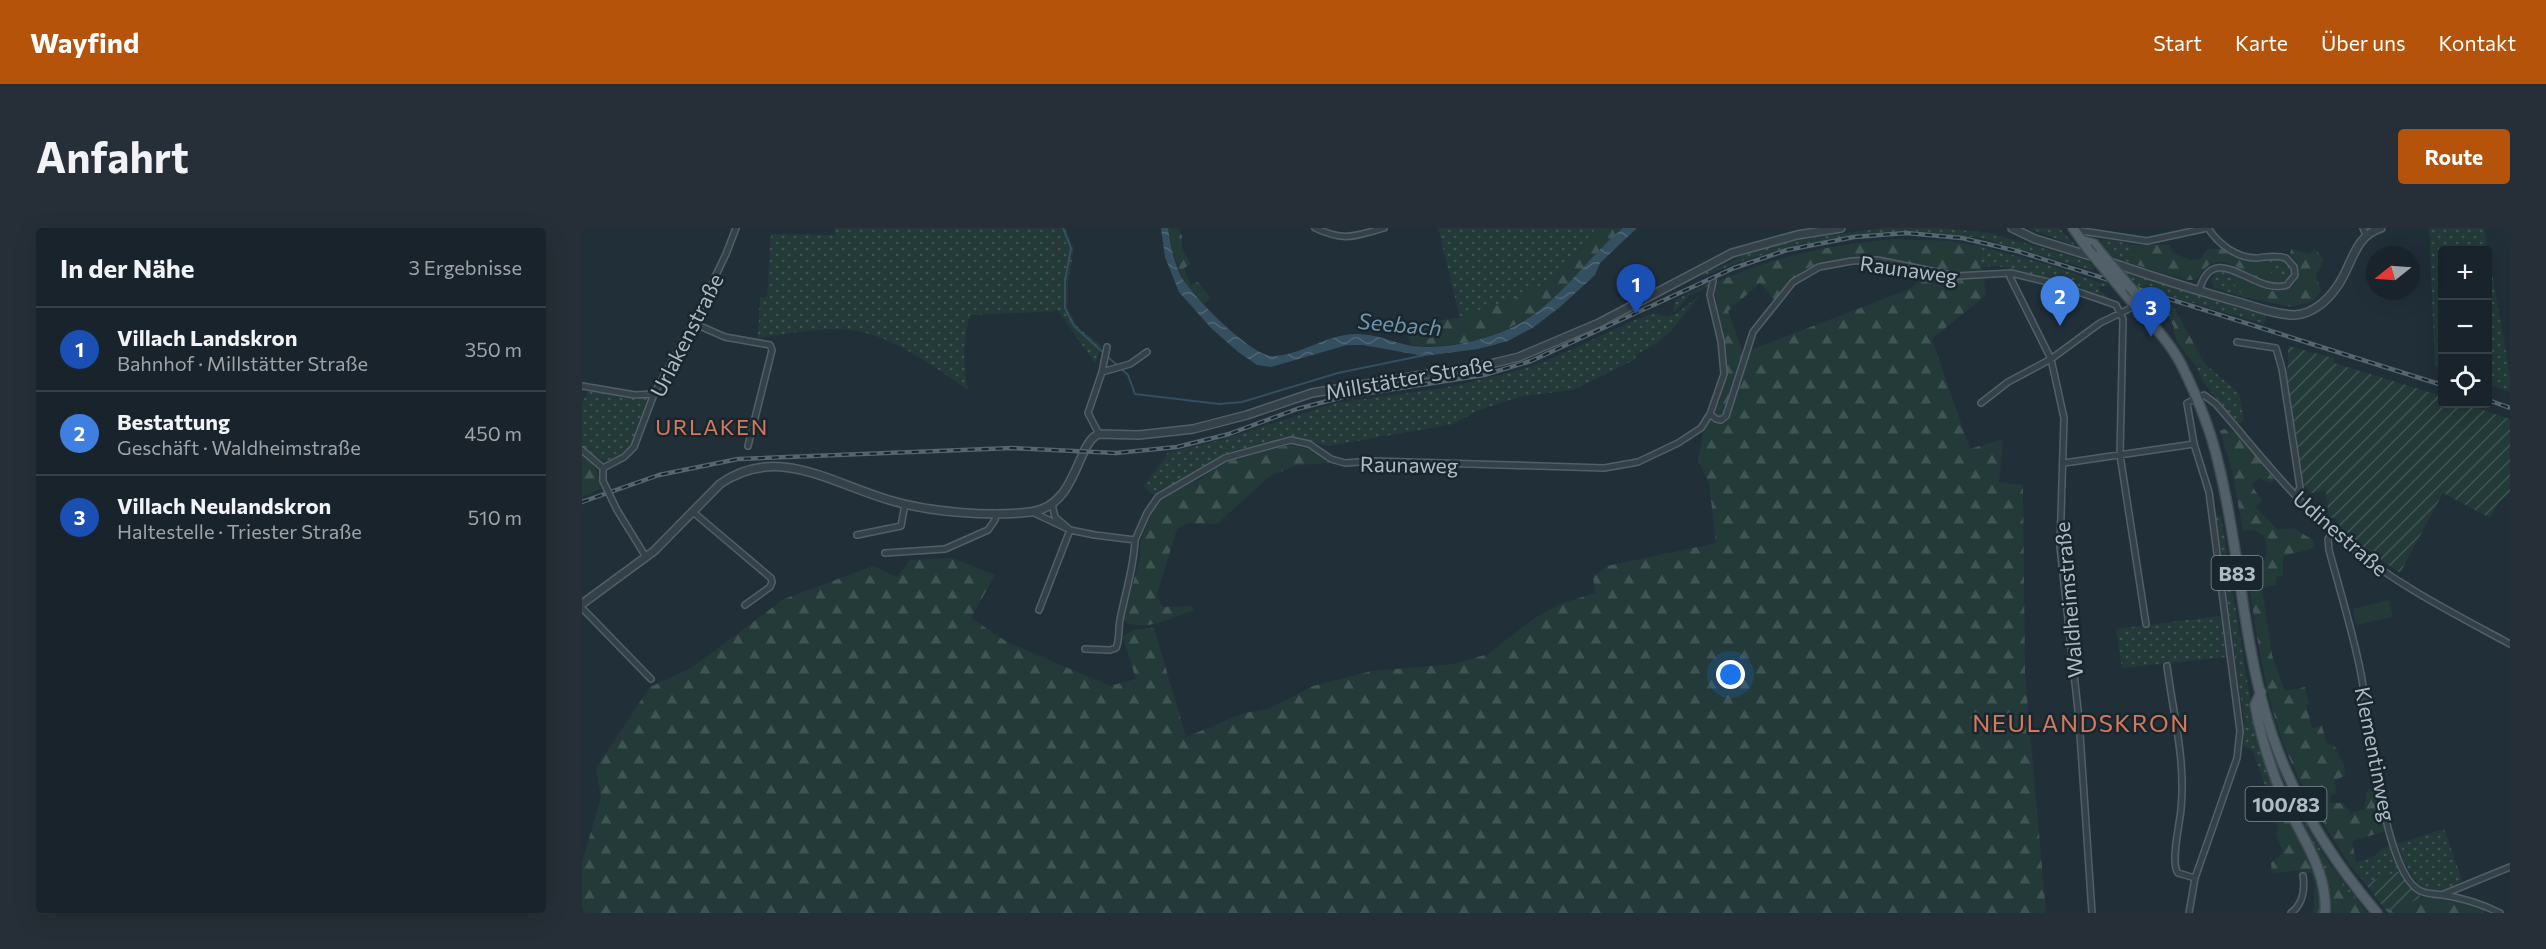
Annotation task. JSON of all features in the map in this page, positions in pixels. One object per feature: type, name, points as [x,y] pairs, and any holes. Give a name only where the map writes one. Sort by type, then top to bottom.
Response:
[{"type":"main road","name":"B83","points":[[2074,229],[2135,306],[2150,320]]},
{"type":"main road","name":"B83","points":[[2086,245],[2094,244],[2135,293],[2150,320],[2180,361],[2197,398],[2220,466],[2247,630],[2260,692],[2280,756],[2307,813],[2339,864],[2377,913]]},
{"type":"main road","name":"100/83","points":[[2260,692],[2254,705],[2267,756],[2321,877],[2325,894],[2325,913]]},
{"type":"street","name":"Urlakenstraße","points":[[603,468],[631,452],[634,447],[654,394],[693,323],[736,228]]},
{"type":"street","points":[[1316,228],[1335,237],[1353,237],[1384,228]]},
{"type":"street","name":"Millstätter Straße","points":[[1099,434],[1114,432],[1139,435],[1193,429],[1248,415],[1334,388],[1490,364],[1519,357],[1599,323],[1732,253],[1796,232],[1841,228]]},
{"type":"street","points":[[2012,228],[2035,239],[2199,291],[2284,314],[2313,310],[2331,296],[2365,232],[2381,228]]},
{"type":"street","points":[[2074,229],[2135,241],[2147,241],[2207,228],[2213,236],[2238,255],[2253,258],[2286,258],[2294,267],[2295,275],[2287,285],[2273,287],[2232,270],[2214,267],[2207,272],[2199,291]]},
{"type":"street","name":"Raunaweg","points":[[1710,414],[1721,420],[1726,416],[1753,332],[1793,282],[1819,267],[1852,261],[1877,260],[1957,276],[2011,273],[2116,305],[2120,312]]},
{"type":"street","name":"Waldheimstraße","points":[[2011,273],[2010,277],[2051,359],[2064,418],[2060,547],[2079,719],[2092,913]]},
{"type":"street","name":"Raunaweg","points":[[1085,650],[1110,650],[1116,648],[1120,641],[1118,632],[1134,564],[1135,540],[1151,506],[1168,490],[1194,478],[1217,461],[1284,441],[1298,441],[1309,444],[1331,459],[1345,463],[1374,461],[1604,468],[1638,462],[1678,443],[1701,428],[1710,414],[1724,374],[1720,341],[1710,295],[1713,281]]},
{"type":"street","points":[[1981,403],[2008,382],[2051,359],[2085,333],[2120,312],[2135,306]]},
{"type":"street","points":[[2120,312],[2123,319],[2120,455],[2146,624]]},
{"type":"street","points":[[693,323],[725,337],[770,345],[772,350],[748,446]]},
{"type":"street","points":[[2237,342],[2276,348],[2282,369],[2300,487],[2296,496]]},
{"type":"street","points":[[582,604],[646,557],[676,531],[706,496],[731,476],[764,466],[777,465],[806,471],[905,504],[940,510],[1032,512],[1052,504],[1071,481],[1087,444],[1094,435],[1099,434],[1088,413],[1102,372],[1102,362],[1107,347]]},
{"type":"street","points":[[1102,372],[1125,366],[1147,352]]},
{"type":"street","points":[[582,386],[635,395],[654,394]]},
{"type":"street","name":"Udinestraße","points":[[2197,398],[2204,395],[2216,404],[2296,496],[2333,532],[2400,584],[2510,644]]},
{"type":"street","points":[[2189,913],[2195,878],[2237,758],[2240,731],[2209,492],[2194,444],[2187,403],[2197,398]]},
{"type":"street","points":[[2064,463],[2194,444]]},
{"type":"street","points":[[582,450],[603,468],[603,481],[617,510],[646,557]]},
{"type":"street","points":[[857,535],[901,526],[905,504]]},
{"type":"street","points":[[1052,504],[1055,517],[1070,530]]},
{"type":"street","points":[[693,512],[771,578],[770,587],[745,605]]},
{"type":"street","points":[[1032,512],[1070,530],[1095,536],[1135,540]]},
{"type":"street","points":[[885,553],[945,549],[988,530],[995,520],[996,513]]},
{"type":"street","points":[[1039,610],[1070,530]]},
{"type":"street","name":"Klementinweg","points":[[2333,532],[2328,539],[2329,550],[2357,655],[2373,764],[2394,846],[2406,875],[2416,888],[2424,893],[2443,894],[2474,902],[2500,913]]},
{"type":"street","points":[[582,608],[651,679]]},
{"type":"street","points":[[2167,666],[2178,722],[2182,799],[2174,862],[2178,873],[2195,878]]},
{"type":"street","points":[[2443,894],[2510,867]]},
{"type":"street","points":[[2291,913],[2297,909],[2303,892],[2302,876]]},
{"type":"green space","points":[[835,228],[1065,228],[1074,248],[1068,283],[1068,310],[1078,327],[1102,346],[1095,363],[1058,311],[970,315],[964,352],[968,390],[912,353],[866,333],[827,329],[758,338],[760,297],[767,297],[771,234],[835,235]]},
{"type":"green space","points":[[1168,228],[1178,228],[1182,236],[1182,249],[1191,264],[1184,268],[1191,285],[1198,282],[1210,297],[1205,305],[1190,289],[1179,270]]},
{"type":"green space","points":[[1438,228],[1596,228],[1554,280],[1504,303],[1460,317]]},
{"type":"green space","points":[[1596,228],[1623,228],[1566,288],[1533,315],[1495,334],[1475,340],[1433,346],[1412,345],[1407,335],[1409,326],[1460,317],[1504,303],[1554,280]]},
{"type":"green space","points":[[1883,228],[1941,228],[1989,233],[2088,261],[2094,268],[2092,270],[1981,238],[1910,231],[1868,234],[1801,244],[1745,260],[1701,277],[1704,272],[1730,263],[1750,251],[1778,243]]},
{"type":"green space","points":[[2028,228],[2059,228],[2076,246]]},
{"type":"green space","points":[[2429,228],[2484,228],[2487,246],[2438,246],[2438,367],[2435,366]]},
{"type":"green space","points":[[1896,239],[1950,241],[1979,246],[1986,295],[1932,339],[1970,449],[2003,439],[1999,482],[2023,485],[2025,674],[2046,913],[582,913],[582,862],[601,798],[596,768],[650,687],[691,668],[784,599],[873,566],[897,577],[910,560],[952,558],[995,575],[971,618],[1007,642],[1110,686],[1136,679],[1123,637],[1133,630],[1154,628],[1186,737],[1244,713],[1268,709],[1313,686],[1372,671],[1453,664],[1488,654],[1536,617],[1560,604],[1595,593],[1593,576],[1607,566],[1716,543],[1709,483],[1698,460],[1704,427],[1720,401],[1727,371],[1715,290],[1716,282],[1783,258],[1872,241]],"holes":[[[1880,258],[1929,269],[1912,288],[1743,353],[1728,311],[1760,283],[1775,301],[1800,273],[1820,264]]]},
{"type":"green space","points":[[2107,239],[2133,245],[2132,254],[2137,265],[2106,251],[2101,241]]},
{"type":"green space","points":[[2133,245],[2170,245],[2173,253],[2190,260],[2201,259],[2207,249],[2223,249],[2240,260],[2263,261],[2271,273],[2283,276],[2284,282],[2268,282],[2223,262],[2211,263],[2196,279],[2181,278],[2137,265],[2132,254]]},
{"type":"green space","points":[[1979,246],[2050,265],[2100,283],[2106,282],[2108,286],[2099,287],[2099,291],[2119,304],[2013,270],[1998,266],[1981,267]]},
{"type":"green space","points":[[2291,249],[2309,254],[2315,249],[2324,259],[2316,276],[2321,291],[2313,301],[2292,307],[2244,297],[2233,282],[2235,275],[2274,291],[2282,291],[2293,285],[2299,273],[2295,260],[2290,255]]},
{"type":"green space","points":[[2282,260],[2289,265],[2291,273],[2284,282],[2283,276],[2271,273],[2263,261]]},
{"type":"green space","points":[[2217,271],[2235,275],[2233,282],[2244,297],[2214,288],[2211,279]]},
{"type":"green space","points":[[2123,272],[2266,316],[2264,324],[2136,286]]},
{"type":"green space","points":[[2492,274],[2510,375],[2510,392],[2492,385]]},
{"type":"green space","points":[[1711,283],[1689,296],[1673,311],[1675,300]]},
{"type":"green space","points":[[2141,292],[2172,305],[2177,313],[2169,317],[2155,310]]},
{"type":"green space","points":[[1700,295],[1671,331],[1654,345],[1635,355],[1636,359],[1573,390],[1523,396],[1479,410],[1453,424],[1328,446],[1297,439],[1269,443],[1220,458],[1156,497],[1143,486],[1167,453],[1221,440],[1336,403],[1443,388],[1542,363],[1639,318],[1653,314],[1666,317],[1676,314]]},
{"type":"green space","points":[[2177,313],[2205,364],[2197,368],[2182,349],[2174,333],[2169,317]]},
{"type":"green space","points":[[2288,346],[2334,358],[2334,363],[2438,395],[2438,408],[2477,408],[2510,419],[2510,492],[2499,502],[2490,518],[2443,493],[2400,573],[2348,537],[2334,517],[2329,519],[2326,491],[2311,493],[2304,485],[2285,375],[2288,366]]},
{"type":"green space","points":[[2205,364],[2239,393],[2244,420],[2238,424],[2203,382],[2197,368]]},
{"type":"green space","points":[[589,390],[653,396],[636,436],[622,453],[614,458],[603,461],[582,447],[582,403]]},
{"type":"green space","points":[[2224,429],[2237,433],[2275,480],[2270,483],[2259,478],[2251,485],[2262,500],[2256,507],[2278,530],[2293,528],[2313,540],[2315,548],[2283,556],[2283,576],[2276,577],[2276,585],[2262,588],[2272,655],[2285,691],[2305,687],[2309,704],[2306,705],[2312,728],[2322,726],[2327,744],[2334,745],[2344,765],[2345,776],[2335,780],[2336,793],[2330,796],[2330,803],[2343,803],[2350,813],[2364,810],[2367,791],[2375,788],[2386,831],[2352,841],[2356,863],[2350,865],[2297,776],[2275,718],[2259,650],[2249,581],[2261,574],[2267,551],[2264,536],[2255,530],[2243,531],[2232,471],[2220,431]]},
{"type":"green space","points":[[1289,445],[1313,450],[1329,463],[1298,465],[1270,476],[1217,524],[1188,523],[1177,529],[1157,594],[1162,607],[1192,606],[1194,610],[1149,625],[1131,624],[1123,620],[1140,558],[1140,542],[1154,508],[1160,501],[1201,479],[1221,463]]},
{"type":"green space","points":[[582,452],[596,468],[601,489],[582,497]]},
{"type":"green space","points":[[2214,508],[2218,516],[2221,516],[2252,712],[2258,736],[2303,843],[2273,800],[2270,799],[2252,749],[2244,747],[2244,721]]},
{"type":"green space","points":[[2389,600],[2393,617],[2356,625],[2352,609]]},
{"type":"green space","points":[[2219,616],[2227,657],[2122,668],[2116,629]]},
{"type":"green space","points":[[2278,774],[2324,856],[2367,913],[2363,913],[2332,870],[2330,887],[2327,889]]},
{"type":"green space","points":[[2270,799],[2273,800],[2277,809],[2282,810],[2303,843],[2319,881],[2322,913],[2313,913],[2315,886],[2311,872],[2299,875],[2298,870],[2272,874],[2271,863],[2283,853],[2276,834],[2278,830]]},
{"type":"green space","points":[[2444,829],[2462,880],[2449,888],[2437,891],[2428,890],[2413,878],[2397,844]]},
{"type":"green space","points":[[2390,846],[2400,871],[2365,883],[2350,865],[2375,856],[2381,849]]},
{"type":"green space","points":[[2332,870],[2363,913],[2329,913],[2327,889],[2330,887],[2326,872]]},
{"type":"green space","points":[[2400,871],[2414,892],[2422,897],[2396,910],[2384,908],[2365,883]]},
{"type":"green space","points":[[2422,897],[2447,899],[2484,909],[2483,913],[2389,913],[2384,908],[2396,910]]},
{"type":"water","name":"Seebach","points":[[1161,228],[1168,228],[1177,267],[1194,294],[1235,335],[1262,353],[1272,356],[1292,353],[1334,338],[1355,334],[1425,347],[1438,347],[1488,337],[1528,318],[1557,295],[1623,228],[1637,228],[1600,263],[1595,275],[1560,307],[1534,327],[1508,341],[1478,349],[1424,356],[1363,345],[1347,345],[1271,367],[1257,365],[1237,351],[1211,328],[1179,292],[1165,257]]},
{"type":"waterway","points":[[1063,228],[1071,248],[1065,281],[1065,308],[1074,326],[1128,375],[1135,394],[1219,404],[1242,402],[1338,373],[1425,355]]},
{"type":"railway","points":[[582,502],[659,475],[738,459],[1012,448],[1116,453],[1177,447],[1229,434],[1297,409],[1343,397],[1484,375],[1531,361],[1734,268],[1787,250],[1854,237],[1906,233],[1962,238],[2017,251],[2438,384]]},
{"type":"railway","points":[[2492,401],[2510,408]]},
{"type":"place","name":"Villach Landskron","points":[[1636,314]]},
{"type":"place","name":"Bestattung","points":[[2060,326]]},
{"type":"place","name":"Villach Neulandskron","points":[[2151,337]]},
{"type":"district","name":"URLAKEN","points":[[712,426]]},
{"type":"district","name":"NEULANDSKRON","points":[[2081,722]]}]
